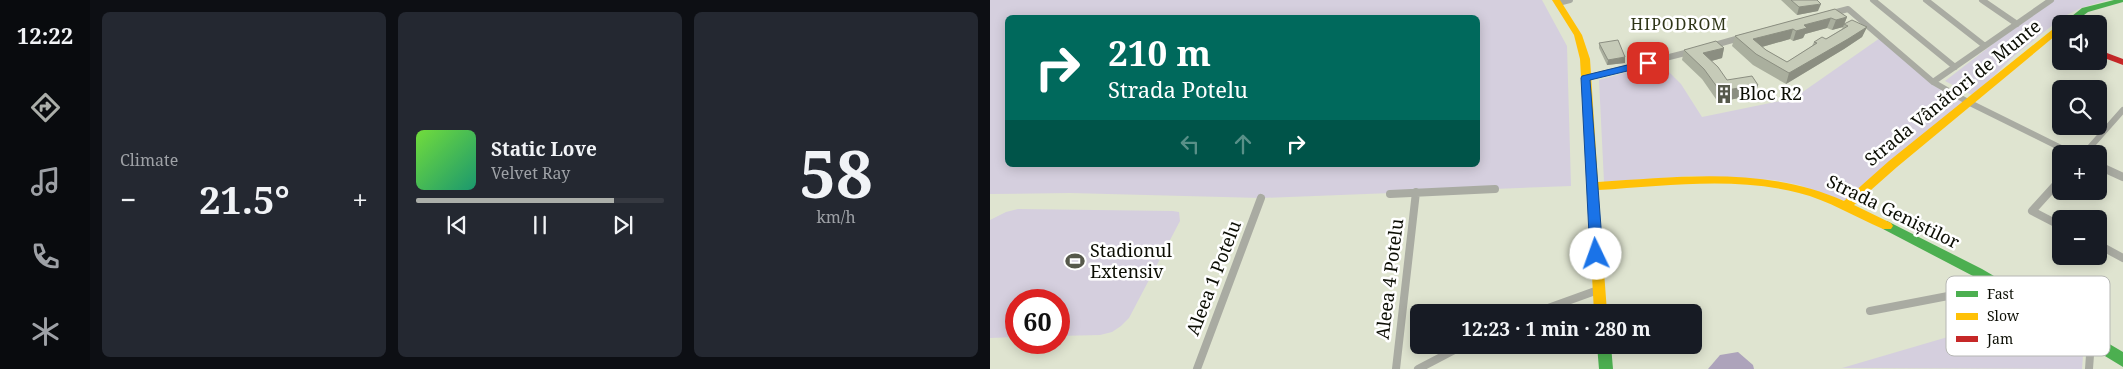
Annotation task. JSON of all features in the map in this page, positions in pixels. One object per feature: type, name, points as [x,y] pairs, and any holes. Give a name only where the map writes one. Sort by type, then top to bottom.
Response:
[{"type":"street","points":[[1570,0],[1557,2],[1582,44],[1585,59],[1599,304]]},
{"type":"street","points":[[1873,0],[1955,67]]},
{"type":"street","points":[[1926,0],[1985,46]]},
{"type":"street","points":[[1982,0],[2017,24]]},
{"type":"street","points":[[1933,82],[2049,0]]},
{"type":"street","name":"Strada Vânători de Munte","points":[[2078,15],[2085,10],[2123,0]]},
{"type":"street","points":[[1820,17],[1848,9],[1933,82],[1968,102],[2055,145]]},
{"type":"street","points":[[1586,78],[1754,34]]},
{"type":"street","name":"Strada Vânători de Munte","points":[[1846,206],[1968,102],[2052,40]]},
{"type":"street","points":[[2107,56],[2123,62]]},
{"type":"street","points":[[2092,145],[2123,110]]},
{"type":"street","points":[[2107,170],[2123,177]]},
{"type":"street","name":"Strada Geniștilor","points":[[1593,186],[1691,181],[1754,182],[1789,186],[1846,206],[1913,238],[1983,276]]},
{"type":"street","points":[[2052,189],[2032,211],[2052,221]]},
{"type":"street","points":[[1390,194],[1495,190]]},
{"type":"street","name":"Aleea 4 Potelu","points":[[1396,369],[1416,192]]},
{"type":"street","name":"Aleea 1 Potelu","points":[[1197,369],[1261,198]]},
{"type":"street","points":[[2107,250],[2123,258]]},
{"type":"street","points":[[1559,304],[1598,290]]},
{"type":"street","points":[[1870,311],[1946,296]]},
{"type":"street","name":"Strada Geniștilor","points":[[2110,353],[2123,360]]},
{"type":"street","points":[[1418,369],[1447,354]]},
{"type":"street","points":[[1605,354],[1606,369]]},
{"type":"street","points":[[2089,369],[2090,356]]},
{"type":"shaded area","points":[[990,0],[1542,0],[1567,46],[1571,186],[1261,198],[1070,193],[990,194]]},
{"type":"shaded area","points":[[2050,0],[2108,0],[2081,8],[2067,15],[2052,15],[2052,26],[2015,55],[1974,96],[1945,81]]},
{"type":"shaded area","points":[[1880,38],[1966,103],[1845,201],[1799,185],[1774,180],[1691,176],[1604,182],[1599,80],[1660,63],[1681,84],[1702,117],[1794,98]]},
{"type":"shaded area","name":"Stadionul Extensiv","points":[[1018,209],[1173,211],[1179,212],[1180,221],[1129,318],[1112,332],[1100,335],[1070,336],[1070,289],[1005,289],[1005,337],[990,338],[990,220],[1006,212]]},
{"type":"shaded area","points":[[1946,338],[1946,356],[2083,356],[2082,369],[1842,368]]},
{"type":"shaded area","points":[[1738,352],[1753,365],[1754,369],[1708,369],[1720,355]]},
{"type":"building","points":[[1791,0],[1817,0],[1821,4],[1799,7]]},
{"type":"building","points":[[1835,9],[1847,17],[1836,20],[1831,18],[1804,25],[1807,28],[1796,31],[1793,29],[1753,39],[1766,50],[1787,62],[1817,43],[1814,42],[1822,37],[1826,39],[1848,26],[1844,24],[1852,20],[1867,27],[1789,73],[1756,54],[1735,36]]},
{"type":"building","points":[[1618,40],[1625,57],[1608,60],[1599,43]]},
{"type":"building","points":[[1716,41],[1724,48],[1703,53],[1718,67],[1727,80],[1752,76],[1758,85],[1720,91],[1704,69],[1684,50]]},
{"type":"traffic: fast","points":[[2078,15],[2085,10],[2123,0]]},
{"type":"traffic: fast","points":[[1887,226],[1948,256],[1982,276]]},
{"type":"traffic: fast","points":[[2110,352],[2123,360]]},
{"type":"traffic: fast","points":[[1605,354],[1606,369]]},
{"type":"traffic: slow","points":[[1556,0],[1578,35],[1585,59],[1600,304]]},
{"type":"traffic: slow","points":[[1846,206],[1893,164],[2052,34]]},
{"type":"traffic: slow","points":[[1593,186],[1691,180],[1764,182],[1813,193],[1887,226]]},
{"type":"traffic: jam","points":[[2107,56],[2123,62]]},
{"type":"place","name":"Bloc R2","points":[[1724,94]]},
{"type":"place","name":"Stadionul Extensiv","points":[[1075,261]]},
{"type":"district","name":"HIPODROM","points":[[1679,24]]},
{"type":"route","points":[[1596,254],[1586,78],[1648,63]]}]
